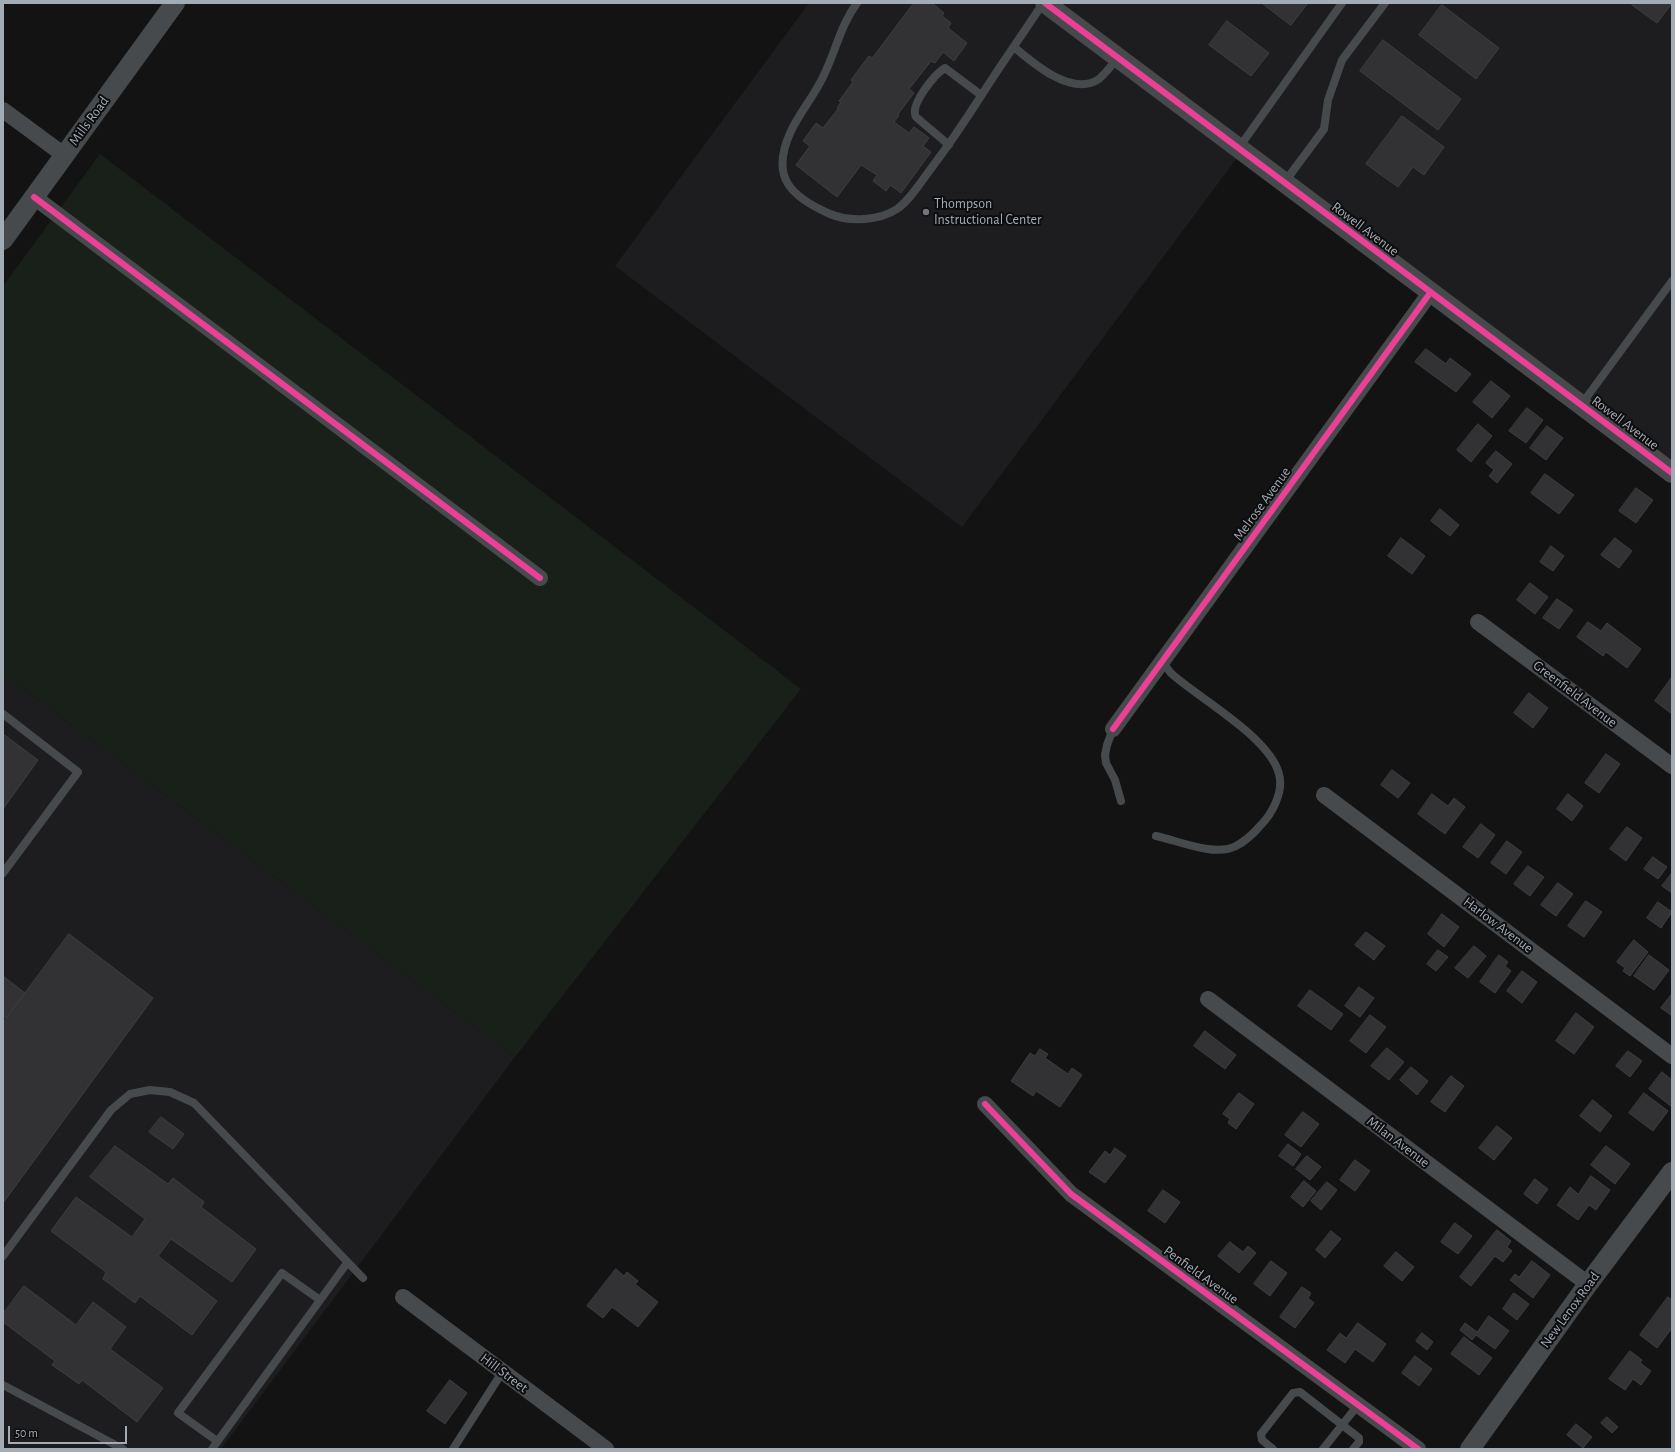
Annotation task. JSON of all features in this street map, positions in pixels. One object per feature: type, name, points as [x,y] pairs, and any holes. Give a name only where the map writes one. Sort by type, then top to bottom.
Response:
[{"type":"street","name":"Mills Road","points":[[3,240],[175,3]]},
{"type":"street","name":"Rowell Avenue","points":[[1044,3],[1672,473]]},
{"type":"street","points":[[3,110],[64,155]]},
{"type":"street","points":[[34,198],[540,578]]},
{"type":"street","name":"Melrose Avenue","points":[[1112,729],[1430,293]]},
{"type":"street","name":"Greenfield Avenue","points":[[1478,622],[1672,766]]},
{"type":"street","name":"Harlow Avenue","points":[[1324,795],[1672,1056]]},
{"type":"street","name":"Milan Avenue","points":[[1208,999],[1588,1284]]},
{"type":"street","name":"Penfield Avenue","points":[[985,1104],[1072,1194],[1418,1449]]},
{"type":"street","name":"New Lenox Road","points":[[1470,1449],[1588,1284],[1672,1172]]},
{"type":"street","name":"Hill Street","points":[[403,1297],[606,1449]]},
{"type":"lane","points":[[857,3],[844,23],[824,76],[810,102],[791,130],[781,162],[782,171],[787,183],[799,197],[814,206],[837,216],[857,219],[881,216],[892,212],[903,204],[949,145],[981,95],[1044,3]]},
{"type":"lane","points":[[1238,148],[1342,3]]},
{"type":"lane","points":[[1284,183],[1324,129],[1328,100],[1342,60],[1386,3]]},
{"type":"lane","points":[[1014,47],[1039,68],[1066,81],[1077,84],[1087,84],[1098,79],[1107,71],[1118,57]]},
{"type":"lane","points":[[949,145],[916,117],[914,110],[918,100],[937,74],[945,68],[981,95]]},
{"type":"lane","points":[[1581,405],[1672,281]]},
{"type":"lane","points":[[1156,836],[1220,850],[1235,846],[1248,839],[1263,823],[1274,806],[1280,788],[1279,774],[1273,760],[1265,749],[1234,721],[1172,674],[1162,661]]},
{"type":"lane","points":[[3,714],[78,772],[3,873]]},
{"type":"lane","points":[[1112,729],[1105,755],[1106,763],[1115,780],[1121,801]]},
{"type":"lane","points":[[3,1256],[111,1110],[130,1094],[150,1090],[170,1092],[194,1103],[363,1278]]},
{"type":"lane","points":[[212,1449],[347,1263]]},
{"type":"lane","points":[[217,1441],[178,1413],[282,1273],[320,1300]]},
{"type":"lane","points":[[453,1449],[503,1372]]},
{"type":"lane","points":[[3,1385],[123,1449]]},
{"type":"lane","points":[[1273,1449],[1262,1440],[1261,1434],[1293,1393],[1300,1392],[1359,1438],[1359,1442],[1353,1449]]},
{"type":"lane","points":[[1323,1449],[1358,1405]]},
{"type":"shaded area","name":"Thompson Instructional Center","points":[[809,3],[1031,3],[1237,158],[962,527],[615,266]]},
{"type":"shaded area","points":[[1052,3],[1672,3],[1672,463]]},
{"type":"shaded area","points":[[100,154],[801,689],[515,1057],[3,674],[3,286]]},
{"type":"shaded area","points":[[3,674],[515,1057],[221,1449],[3,1449]]},
{"type":"building","points":[[914,3],[932,3],[944,13],[942,16],[951,23],[948,28],[967,43],[954,61],[943,52],[935,63],[931,61],[909,89],[914,93],[898,114],[899,115],[894,122],[909,133],[914,127],[929,138],[923,146],[931,152],[901,193],[890,185],[886,191],[873,181],[877,175],[861,165],[837,197],[796,165],[810,146],[803,141],[816,123],[823,128],[838,109],[837,108],[841,102],[839,101],[853,82],[851,80],[869,56],[872,58]]},
{"type":"building","points":[[1262,3],[1308,3],[1291,25]]},
{"type":"building","points":[[1633,3],[1672,3],[1657,23],[1632,5]]},
{"type":"building","points":[[1442,5],[1499,48],[1476,79],[1419,35]]},
{"type":"building","points":[[1227,21],[1269,53],[1251,76],[1209,45]]},
{"type":"building","points":[[1383,40],[1461,99],[1438,130],[1360,71]]},
{"type":"building","points":[[1402,116],[1444,147],[1424,175],[1413,167],[1398,187],[1366,164]]},
{"type":"building","points":[[1426,349],[1446,364],[1450,358],[1471,374],[1456,392],[1415,362]]},
{"type":"building","points":[[1491,381],[1510,396],[1492,418],[1473,402]]},
{"type":"building","points":[[1527,408],[1543,420],[1526,443],[1509,431]]},
{"type":"building","points":[[1478,424],[1492,436],[1471,462],[1457,450]]},
{"type":"building","points":[[1547,426],[1563,438],[1546,460],[1530,448]]},
{"type":"building","points":[[1496,451],[1512,464],[1497,483],[1489,476],[1494,470],[1486,463]]},
{"type":"building","points":[[1545,474],[1574,495],[1559,514],[1531,493]]},
{"type":"building","points":[[1636,488],[1653,500],[1636,523],[1619,511]]},
{"type":"building","points":[[1440,509],[1459,525],[1450,536],[1431,521]]},
{"type":"building","points":[[1401,538],[1425,556],[1412,574],[1388,556]]},
{"type":"building","points":[[1615,538],[1632,551],[1619,568],[1601,555]]},
{"type":"building","points":[[1551,546],[1564,556],[1553,571],[1540,562]]},
{"type":"building","points":[[1530,583],[1548,597],[1535,614],[1517,600]]},
{"type":"building","points":[[1557,599],[1573,610],[1559,629],[1543,618]]},
{"type":"building","points":[[1588,622],[1601,631],[1607,623],[1641,649],[1627,668],[1606,652],[1603,656],[1577,637]]},
{"type":"building","points":[[1672,677],[1672,714],[1655,701]]},
{"type":"building","points":[[1529,693],[1548,708],[1533,728],[1514,713]]},
{"type":"building","points":[[3,734],[38,760],[3,809]]},
{"type":"building","points":[[1606,754],[1620,764],[1599,793],[1585,783]]},
{"type":"building","points":[[1392,770],[1410,783],[1398,798],[1381,785]]},
{"type":"building","points":[[1432,794],[1448,806],[1454,798],[1465,807],[1445,834],[1418,814]]},
{"type":"building","points":[[1568,794],[1583,806],[1572,821],[1557,809]]},
{"type":"building","points":[[1481,824],[1495,835],[1478,858],[1463,847]]},
{"type":"building","points":[[1627,827],[1642,838],[1626,861],[1610,849]]},
{"type":"building","points":[[1507,841],[1522,852],[1506,874],[1491,863]]},
{"type":"building","points":[[1653,857],[1667,867],[1658,879],[1644,869]]},
{"type":"building","points":[[1528,866],[1544,877],[1530,896],[1514,884]]},
{"type":"building","points":[[1672,873],[1672,893],[1662,886]]},
{"type":"building","points":[[1558,883],[1573,894],[1556,916],[1541,905]]},
{"type":"building","points":[[1586,901],[1602,912],[1584,937],[1568,926]]},
{"type":"building","points":[[1658,902],[1672,912],[1661,928],[1647,918]]},
{"type":"building","points":[[1442,914],[1459,927],[1444,947],[1428,934]]},
{"type":"building","points":[[1366,932],[1385,946],[1374,960],[1355,945]]},
{"type":"building","points":[[69,934],[153,998],[3,1203],[3,1023]]},
{"type":"building","points":[[1634,940],[1648,952],[1630,976],[1623,971],[1625,968],[1617,962]]},
{"type":"building","points":[[1474,946],[1486,956],[1468,978],[1455,968]]},
{"type":"building","points":[[1438,950],[1448,957],[1436,971],[1427,964]]},
{"type":"building","points":[[1499,955],[1508,962],[1505,966],[1511,971],[1495,993],[1480,982]]},
{"type":"building","points":[[1649,955],[1669,970],[1654,990],[1634,976]]},
{"type":"building","points":[[1522,971],[1537,982],[1522,1003],[1507,991]]},
{"type":"building","points":[[3,976],[25,993],[6,1018],[3,1016]]},
{"type":"building","points":[[1359,987],[1374,998],[1360,1017],[1345,1006]]},
{"type":"building","points":[[1310,990],[1343,1014],[1331,1030],[1298,1006]]},
{"type":"building","points":[[1672,994],[1672,1016],[1661,1008]]},
{"type":"building","points":[[1576,1013],[1594,1027],[1574,1054],[1556,1041]]},
{"type":"building","points":[[1370,1015],[1386,1027],[1366,1053],[1350,1041]]},
{"type":"building","points":[[1205,1031],[1236,1055],[1225,1069],[1194,1046]]},
{"type":"building","points":[[1387,1048],[1404,1062],[1389,1080],[1371,1066]]},
{"type":"building","points":[[1040,1049],[1048,1054],[1045,1058],[1068,1074],[1072,1068],[1082,1075],[1060,1107],[1036,1091],[1033,1096],[1011,1081],[1030,1053],[1035,1056]]},
{"type":"building","points":[[1628,1051],[1642,1061],[1630,1077],[1616,1066]]},
{"type":"building","points":[[1411,1067],[1428,1081],[1417,1095],[1400,1080]]},
{"type":"building","points":[[1662,1072],[1672,1080],[1672,1107],[1649,1089]]},
{"type":"building","points":[[1451,1076],[1464,1086],[1445,1112],[1431,1102]]},
{"type":"building","points":[[1239,1093],[1254,1104],[1236,1129],[1228,1123],[1230,1119],[1223,1114]]},
{"type":"building","points":[[1644,1093],[1668,1111],[1653,1131],[1629,1113]]},
{"type":"building","points":[[1593,1100],[1612,1116],[1600,1132],[1580,1116]]},
{"type":"building","points":[[1303,1112],[1319,1124],[1301,1147],[1285,1135]]},
{"type":"building","points":[[161,1117],[184,1134],[173,1149],[149,1132]]},
{"type":"building","points":[[1497,1126],[1512,1138],[1494,1160],[1479,1148]]},
{"type":"building","points":[[1288,1144],[1301,1154],[1293,1166],[1279,1156]]},
{"type":"building","points":[[115,1146],[168,1184],[173,1178],[204,1202],[201,1207],[256,1249],[232,1282],[171,1239],[158,1256],[217,1301],[192,1335],[140,1296],[135,1303],[103,1279],[106,1272],[51,1231],[76,1197],[132,1237],[145,1219],[90,1177]]},
{"type":"building","points":[[1606,1146],[1630,1164],[1615,1184],[1591,1165]]},
{"type":"building","points":[[1115,1148],[1126,1156],[1105,1183],[1089,1172],[1105,1151],[1110,1155]]},
{"type":"building","points":[[1307,1156],[1321,1167],[1310,1180],[1296,1169]]},
{"type":"building","points":[[1355,1160],[1370,1171],[1355,1191],[1340,1180]]},
{"type":"building","points":[[1591,1176],[1610,1190],[1596,1210],[1589,1205],[1578,1220],[1557,1205],[1570,1187],[1578,1194]]},
{"type":"building","points":[[1535,1179],[1548,1189],[1537,1204],[1524,1194]]},
{"type":"building","points":[[1304,1181],[1316,1191],[1303,1207],[1291,1197]]},
{"type":"building","points":[[1327,1182],[1337,1190],[1321,1210],[1311,1201]]},
{"type":"building","points":[[1163,1190],[1180,1202],[1165,1223],[1148,1211]]},
{"type":"building","points":[[1455,1223],[1472,1236],[1458,1254],[1441,1242]]},
{"type":"building","points":[[1497,1230],[1511,1241],[1507,1247],[1512,1251],[1503,1262],[1495,1256],[1471,1286],[1460,1277]]},
{"type":"building","points":[[1331,1231],[1341,1239],[1325,1258],[1316,1250]]},
{"type":"building","points":[[1230,1242],[1243,1252],[1248,1246],[1256,1253],[1239,1273],[1218,1256]]},
{"type":"building","points":[[1396,1252],[1414,1267],[1402,1281],[1384,1266]]},
{"type":"building","points":[[1271,1261],[1287,1273],[1270,1296],[1254,1284]]},
{"type":"building","points":[[1532,1261],[1550,1275],[1533,1298],[1510,1280],[1515,1274],[1519,1277]]},
{"type":"building","points":[[616,1269],[624,1276],[627,1272],[638,1281],[635,1284],[658,1302],[638,1327],[612,1307],[603,1318],[587,1306]]},
{"type":"building","points":[[24,1286],[76,1325],[93,1302],[126,1327],[110,1349],[163,1388],[137,1422],[82,1380],[79,1384],[52,1365],[55,1361],[3,1322],[3,1314]]},
{"type":"building","points":[[1302,1287],[1311,1293],[1308,1298],[1314,1303],[1295,1328],[1280,1317]]},
{"type":"building","points":[[1514,1293],[1529,1304],[1517,1320],[1503,1309]]},
{"type":"building","points":[[1668,1297],[1672,1300],[1672,1328],[1657,1348],[1640,1335]]},
{"type":"building","points":[[1489,1316],[1509,1331],[1495,1349],[1476,1335],[1472,1340],[1460,1330],[1465,1323],[1477,1332]]},
{"type":"building","points":[[1358,1323],[1386,1344],[1373,1362],[1355,1349],[1345,1363],[1327,1350],[1340,1333],[1346,1338]]},
{"type":"building","points":[[1422,1333],[1433,1342],[1427,1350],[1416,1341]]},
{"type":"building","points":[[1464,1337],[1492,1358],[1479,1375],[1451,1354]]},
{"type":"building","points":[[1630,1351],[1642,1360],[1640,1363],[1651,1371],[1641,1385],[1633,1379],[1625,1390],[1609,1379]]},
{"type":"building","points":[[1415,1356],[1432,1369],[1419,1386],[1402,1373]]},
{"type":"building","points":[[450,1380],[467,1393],[445,1424],[427,1411]]},
{"type":"building","points":[[1607,1417],[1618,1427],[1612,1433],[1601,1423]]},
{"type":"building","points":[[1576,1424],[1592,1437],[1583,1448],[1567,1435]]},
{"type":"cycle path","points":[[1045,3],[1672,473]]},
{"type":"cycle path","points":[[34,197],[540,578]]},
{"type":"cycle path","points":[[1113,729],[1430,293]]},
{"type":"cycle path","points":[[985,1104],[1071,1194],[1418,1449]]},
{"type":"place","name":"Thompson Instructional Center","points":[[926,212]]}]
